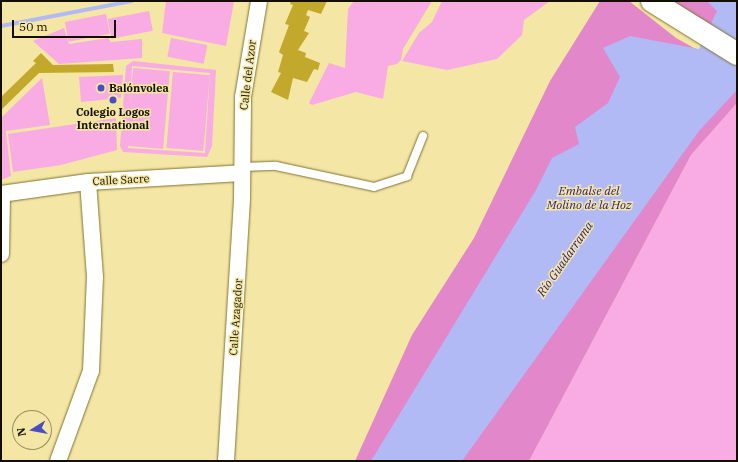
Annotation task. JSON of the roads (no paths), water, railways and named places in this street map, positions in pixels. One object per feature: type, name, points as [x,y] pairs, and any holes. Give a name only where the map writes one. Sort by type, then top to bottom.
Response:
[{"type":"street","name":"Calle del Azor","points":[[242,170],[243,97],[259,1]]},
{"type":"street","points":[[658,6],[737,54]]},
{"type":"street","name":"Calle Sacre","points":[[1,194],[88,182],[242,170]]},
{"type":"street","name":"Calle Azagador","points":[[226,461],[242,170]]},
{"type":"street","points":[[58,461],[91,371],[95,276],[88,182]]},
{"type":"street","points":[[1,194],[1,254]]},
{"type":"lane","points":[[242,170],[276,166],[374,187],[407,176],[423,136]]},
{"type":"water","name":"Embalse del Molino de la Hoz","points":[[707,1],[737,1],[737,90],[699,131],[462,461],[371,461],[536,190],[552,158],[579,144],[575,127],[608,103],[620,77],[603,48],[630,36],[699,49],[717,11]]},
{"type":"waterway","points":[[1,26],[132,1]]},
{"type":"place","name":"Balónvolea","points":[[101,88]]},
{"type":"place","name":"Colegio Logos International","points":[[113,100]]},
{"type":"water label","name":"Río Guadarrama","points":[[565,259]]}]
